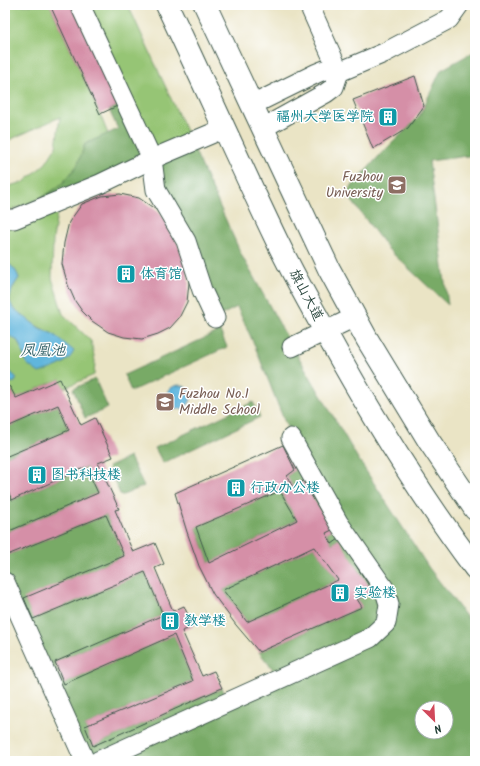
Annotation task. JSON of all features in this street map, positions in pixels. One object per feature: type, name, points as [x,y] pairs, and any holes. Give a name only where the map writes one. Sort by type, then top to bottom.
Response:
[{"type":"highway","name":"旗山大道","points":[[167,5],[277,240],[325,331],[358,391],[389,441],[434,511],[475,568]]},
{"type":"highway","points":[[205,5],[329,269],[355,317],[429,441],[471,496]]},
{"type":"street","points":[[80,5],[152,159],[156,190],[186,241],[202,290],[215,318]]},
{"type":"street","points":[[263,128],[326,93],[334,86],[339,72],[309,5]]},
{"type":"street","points":[[252,105],[327,69],[339,72],[384,53],[449,19],[459,5]]},
{"type":"street","points":[[5,219],[14,218],[94,186],[152,159],[225,128]]},
{"type":"street","points":[[292,347],[355,317]]},
{"type":"street","points":[[98,761],[370,638],[386,623],[389,604],[384,588],[338,522],[291,438]]},
{"type":"street","points":[[5,582],[85,761]]},
{"type":"green space","points":[[5,5],[50,5],[108,134],[85,144],[78,165],[62,183],[46,195],[9,211],[5,210],[5,187],[24,182],[46,163],[56,147],[60,117],[5,142]]},
{"type":"green space","points":[[80,5],[128,5],[191,142],[152,159]]},
{"type":"green space","points":[[475,51],[475,155],[429,161],[448,305],[388,249],[346,193],[379,156],[419,117],[441,70]]},
{"type":"green space","points":[[126,102],[152,159],[39,200],[61,185],[77,166],[85,144],[118,129],[109,110]]},
{"type":"green space","points":[[191,142],[242,256],[284,332],[357,457],[429,568],[475,628],[475,761],[76,761],[5,601],[5,556],[106,515],[124,556],[25,598],[33,619],[145,572],[163,615],[55,662],[64,684],[174,635],[193,681],[85,726],[93,746],[222,688],[229,702],[280,678],[259,652],[362,607],[357,599],[373,592],[338,539],[332,544],[326,533],[332,529],[303,481],[293,488],[287,476],[295,470],[283,445],[291,438],[254,344],[237,307],[215,318],[152,159]]},
{"type":"green space","points":[[59,200],[53,239],[52,278],[63,314],[91,341],[95,361],[94,375],[64,388],[60,379],[16,398],[10,387],[5,384],[5,339],[10,336],[18,341],[27,364],[53,367],[64,363],[53,334],[28,320],[12,306],[10,295],[19,278],[14,268],[5,262],[5,219]]},
{"type":"green space","points":[[220,331],[227,347],[131,391],[124,375]]},
{"type":"green space","points":[[95,379],[108,408],[85,418],[73,389]]},
{"type":"green space","points":[[253,402],[260,417],[163,463],[155,448]]},
{"type":"green space","points":[[58,405],[69,430],[5,457],[5,428]]},
{"type":"green space","points":[[130,457],[144,486],[121,496],[108,467]]},
{"type":"green space","points":[[86,467],[98,493],[7,532],[5,526],[5,485],[13,500]]},
{"type":"green space","points":[[280,491],[297,520],[209,563],[196,527]]},
{"type":"green space","points":[[314,547],[338,580],[247,622],[223,590]]},
{"type":"water","name":"凤凰池","points":[[5,262],[14,268],[19,278],[13,287],[9,300],[13,308],[39,328],[53,334],[74,351],[64,363],[39,373],[27,364],[18,341],[10,336],[5,339]]},
{"type":"water","points":[[5,367],[17,378],[15,382],[10,383],[5,380]]},
{"type":"water","points":[[179,385],[184,386],[190,392],[190,402],[184,408],[179,409],[174,408],[168,402],[167,397],[168,392],[174,386]]},
{"type":"building","points":[[50,5],[80,5],[126,102],[100,114]]},
{"type":"building","name":"福州大学医学院","points":[[415,76],[424,106],[408,128],[373,149],[353,100]]},
{"type":"building","name":"体育馆","points":[[120,194],[139,198],[155,209],[169,222],[187,265],[189,283],[187,302],[179,318],[170,328],[142,339],[124,337],[108,332],[92,321],[75,301],[68,285],[62,264],[64,243],[69,222],[82,204],[102,196]]},
{"type":"building","points":[[60,379],[81,425],[95,418],[113,457],[98,463],[119,509],[115,510],[133,552],[155,543],[164,564],[155,568],[173,611],[184,606],[193,627],[182,631],[202,676],[214,671],[222,688],[93,746],[85,726],[193,681],[174,635],[64,684],[55,662],[163,615],[145,572],[33,619],[24,598],[124,556],[106,515],[5,556],[5,526],[7,532],[98,493],[86,467],[12,500],[5,485],[5,457],[69,430],[58,405],[5,428],[5,384],[10,387],[16,398]]},
{"type":"building","points":[[283,445],[295,470],[287,476],[293,488],[303,481],[332,530],[326,533],[332,544],[339,539],[373,592],[357,599],[362,607],[259,652],[236,625],[213,594],[199,566],[175,493]],"holes":[[[280,491],[297,520],[209,563],[196,527]],[[314,547],[338,580],[247,622],[223,590]]]},
{"type":"place","name":"福州大学医学院","points":[[388,117]]},
{"type":"place","name":"Fuzhou University","points":[[397,185]]},
{"type":"place","name":"体育馆","points":[[126,274]]},
{"type":"place","name":"Fuzhou No.1 Middle School","points":[[165,402]]},
{"type":"place","name":"图书科技楼","points":[[37,475]]},
{"type":"place","name":"行政办公楼","points":[[236,488]]},
{"type":"place","name":"实验楼","points":[[340,593]]},
{"type":"place","name":"教学楼","points":[[170,621]]}]
